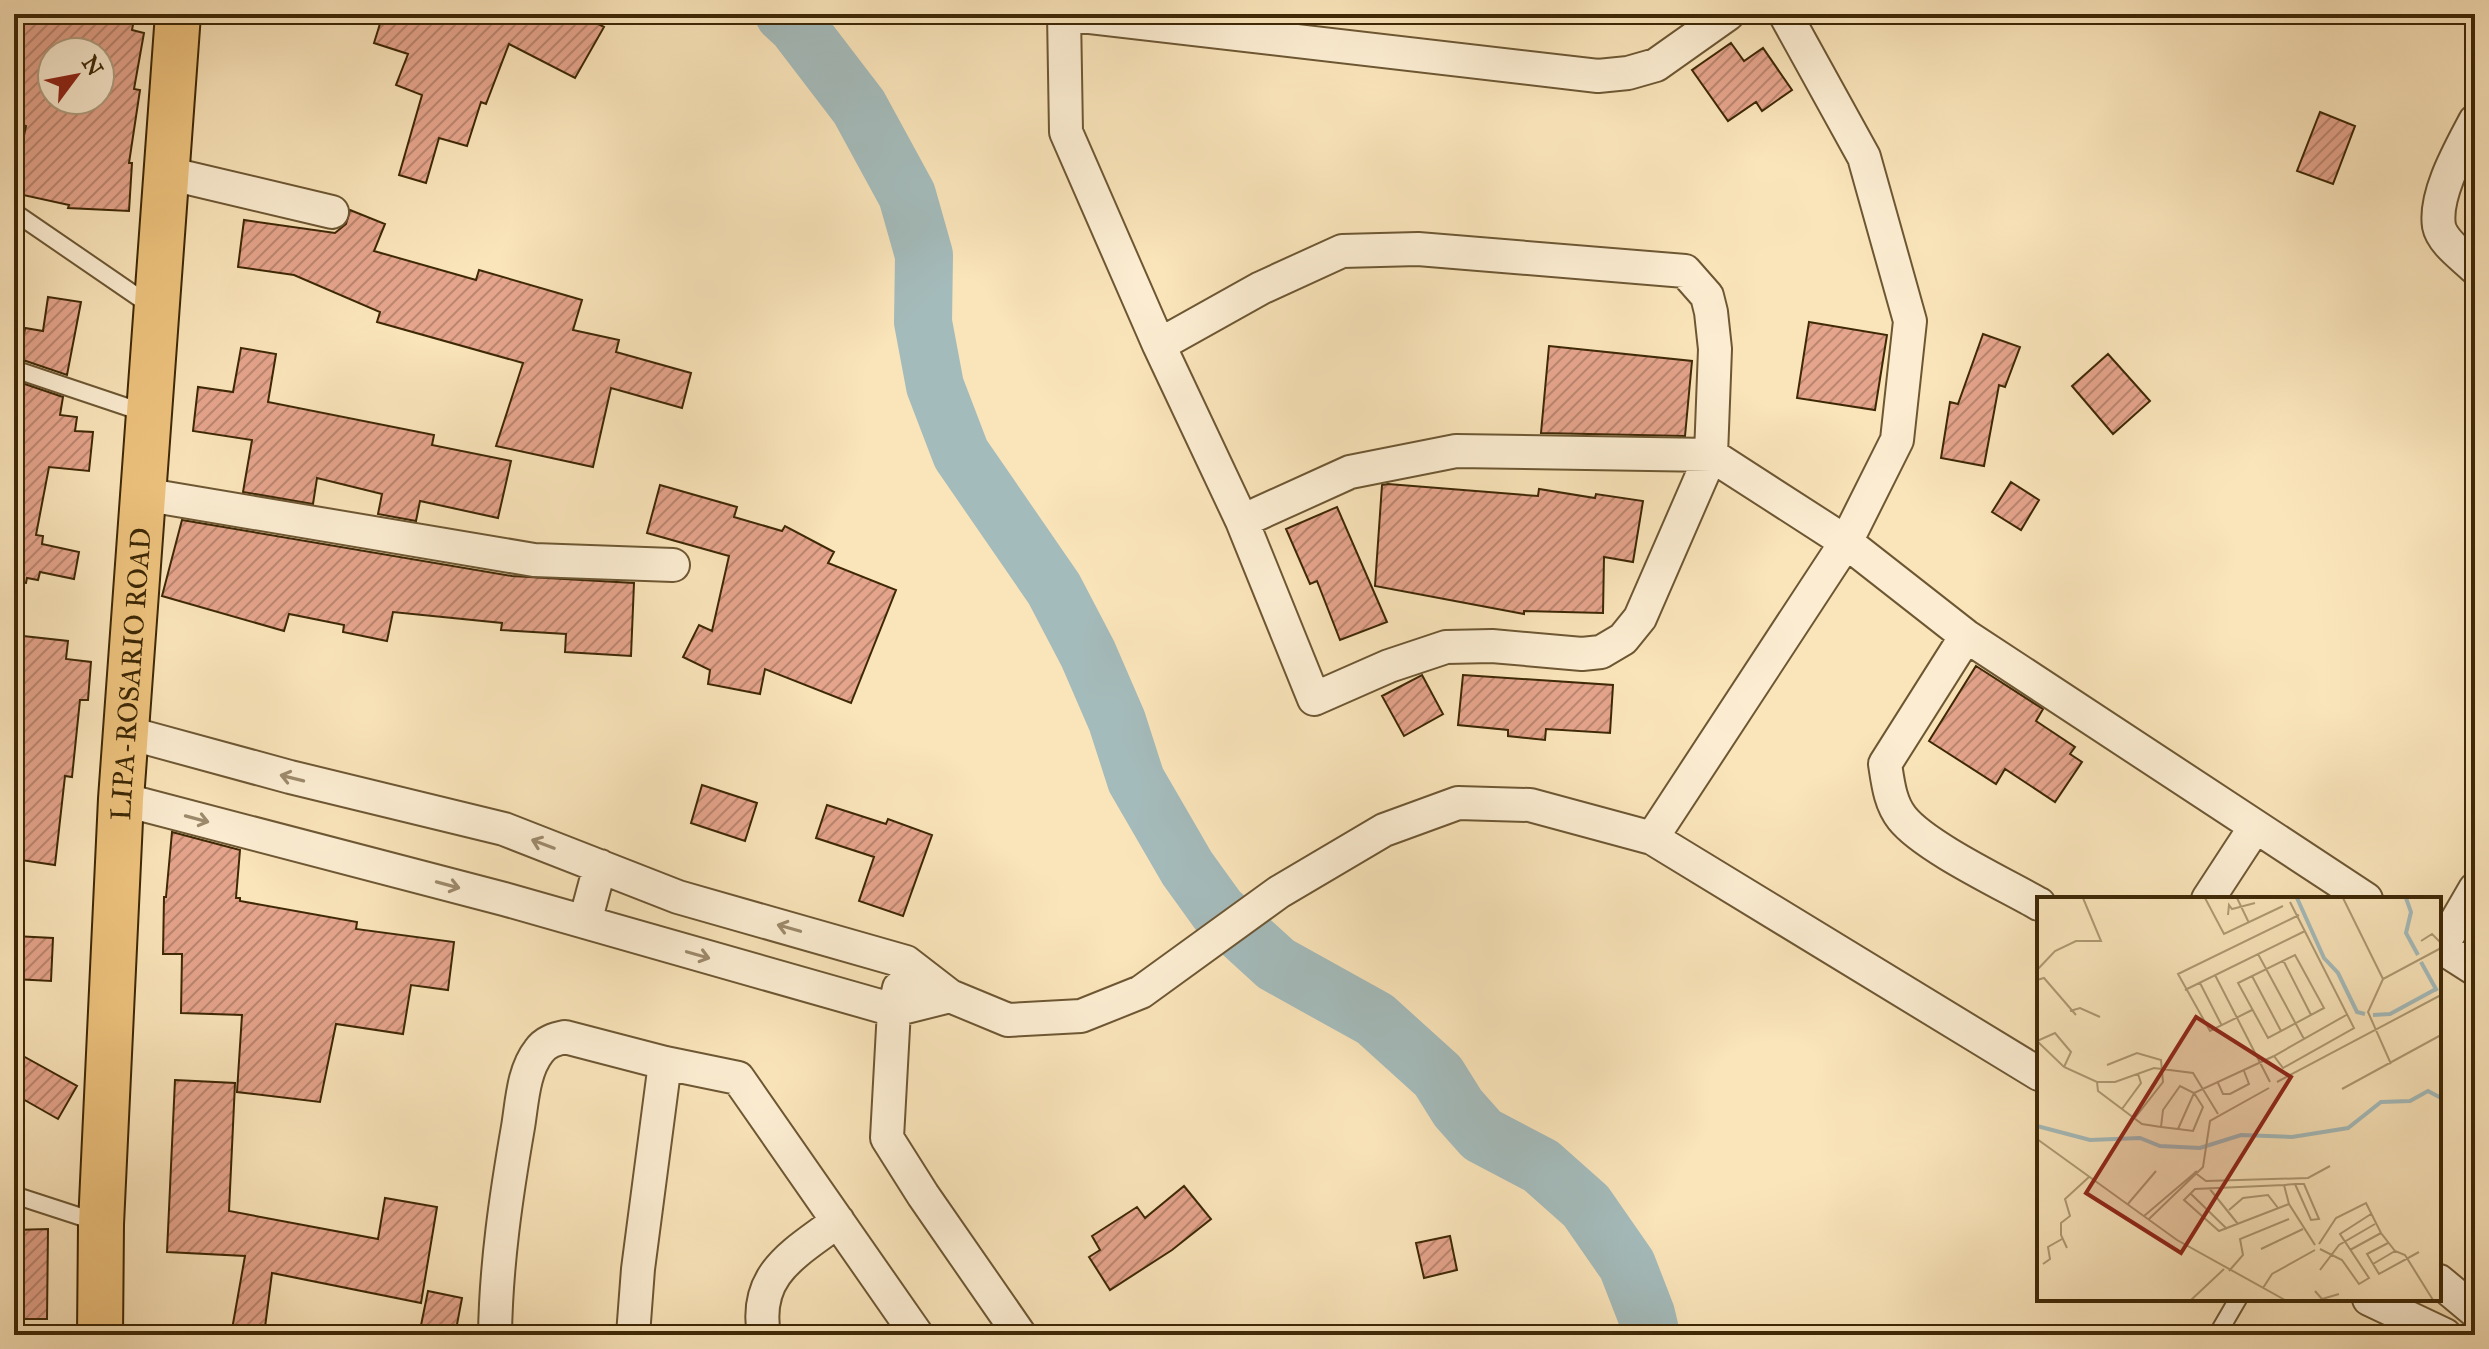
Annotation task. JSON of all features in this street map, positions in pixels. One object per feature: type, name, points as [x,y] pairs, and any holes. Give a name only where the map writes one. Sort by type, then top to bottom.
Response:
[{"type":"main road","name":"LIPA-ROSARIO ROAD","points":[[100,1335],[101,1224],[121,799],[178,14]]},
{"type":"street","points":[[1159,345],[1261,288],[1342,251],[1418,249],[1685,271],[1707,296],[1711,312],[1715,349],[1711,455],[1640,618],[1623,639],[1601,652],[1582,654],[1492,646],[1446,647],[1389,666],[1314,699],[1242,521],[1159,345],[1066,132],[1064,14],[1598,76],[1628,73],[1656,65],[1728,14]]},
{"type":"street","points":[[1652,838],[1846,542],[1897,440],[1910,321],[1864,157],[1785,14]]},
{"type":"street","points":[[2475,121],[2452,166],[2443,194],[2439,227],[2452,246],[2475,268]]},
{"type":"street","points":[[167,173],[332,212]]},
{"type":"street","points":[[1242,521],[1350,472],[1456,451],[1711,455],[1846,542],[1966,636],[2363,897]]},
{"type":"street","points":[[142,494],[534,560],[673,565]]},
{"type":"street","points":[[1966,636],[1885,764],[1889,792],[1901,817],[1924,838],[2037,903]]},
{"type":"street","points":[[125,732],[290,777],[504,829],[678,897],[906,962],[950,996],[1008,1020],[1081,1016],[1141,992],[1279,892],[1384,830],[1458,803],[1530,805],[1652,838],[2037,1073]]},
{"type":"street","points":[[121,799],[585,922],[894,1010],[950,996]]},
{"type":"street","points":[[2209,897],[2255,827]]},
{"type":"street","points":[[585,922],[600,866]]},
{"type":"street","points":[[2441,946],[2475,889]]},
{"type":"street","points":[[2441,949],[2475,969]]},
{"type":"street","points":[[906,962],[894,1010],[887,1138],[1020,1335]]},
{"type":"street","points":[[495,1335],[495,1292],[507,1191],[528,1071],[539,1050],[551,1040],[565,1037],[738,1078],[917,1335]]},
{"type":"street","points":[[633,1335],[638,1269],[665,1063]]},
{"type":"street","points":[[764,1335],[761,1318],[767,1291],[781,1264],[838,1221]]},
{"type":"street","points":[[2441,1283],[2475,1311]]},
{"type":"street","points":[[2373,1301],[2445,1335]]},
{"type":"lane","points":[[14,212],[157,310]]},
{"type":"lane","points":[[14,369],[149,414]]},
{"type":"lane","points":[[14,1195],[101,1224]]},
{"type":"lane","points":[[2217,1335],[2237,1301]]},
{"type":"building","points":[[21,14],[135,14],[132,30],[144,33],[134,89],[140,90],[129,163],[132,163],[129,211],[68,208],[69,205],[14,193],[26,126],[14,121],[14,40]]},
{"type":"building","points":[[383,14],[580,14],[604,27],[575,78],[509,44],[486,104],[481,102],[467,146],[439,138],[426,183],[399,175],[422,95],[396,85],[408,54],[374,43]]},
{"type":"building","points":[[1731,43],[1744,61],[1763,48],[1792,90],[1762,111],[1756,102],[1728,121],[1692,70]]},
{"type":"building","points":[[2320,112],[2355,126],[2333,184],[2297,171]]},
{"type":"building","points":[[350,210],[385,224],[374,251],[476,280],[479,270],[582,300],[573,330],[619,340],[616,352],[691,373],[682,408],[611,388],[593,467],[496,446],[523,363],[377,322],[380,312],[294,275],[238,267],[244,220],[335,233],[346,224]]},
{"type":"building","points":[[48,297],[81,302],[67,375],[20,359],[25,328],[43,331]]},
{"type":"building","points":[[1809,322],[1887,335],[1875,410],[1797,398]]},
{"type":"building","points":[[1983,334],[2020,347],[2005,387],[1999,385],[1984,466],[1941,458],[1950,402],[1958,404]]},
{"type":"building","points":[[1549,346],[1692,361],[1685,436],[1541,433]]},
{"type":"building","points":[[241,348],[276,354],[268,402],[434,435],[432,445],[511,461],[498,518],[420,501],[416,521],[378,514],[382,494],[317,478],[313,504],[243,492],[252,440],[193,431],[198,387],[233,392]]},
{"type":"building","points":[[2108,354],[2150,401],[2113,434],[2072,386]]},
{"type":"building","points":[[16,381],[63,397],[60,415],[77,417],[75,431],[93,432],[89,471],[49,467],[36,535],[43,536],[42,544],[79,552],[74,579],[40,572],[38,580],[27,578],[26,583],[14,582]]},
{"type":"building","points":[[2011,482],[2039,500],[2021,530],[1992,512]]},
{"type":"building","points":[[660,485],[737,507],[734,517],[782,531],[785,526],[834,552],[828,563],[896,590],[851,703],[765,669],[760,694],[708,684],[710,670],[683,657],[699,625],[712,631],[729,556],[647,533]]},
{"type":"building","points":[[1382,485],[1538,496],[1539,489],[1595,498],[1596,494],[1643,501],[1633,562],[1604,557],[1603,613],[1524,611],[1524,614],[1375,586]]},
{"type":"building","points":[[1337,507],[1387,622],[1340,640],[1317,581],[1310,584],[1286,529]]},
{"type":"building","points":[[182,520],[512,576],[634,583],[631,656],[565,652],[566,634],[501,630],[502,623],[393,612],[387,641],[343,632],[344,625],[289,614],[284,631],[162,596]]},
{"type":"building","points":[[14,635],[68,641],[66,659],[91,662],[88,700],[80,700],[72,777],[65,776],[55,865],[14,859],[14,727],[18,688],[14,687]]},
{"type":"building","points":[[1976,666],[2043,709],[2036,721],[2075,747],[2070,754],[2082,762],[2055,802],[2005,769],[1996,784],[1929,741]]},
{"type":"building","points":[[1422,675],[1443,714],[1404,736],[1382,696]]},
{"type":"building","points":[[1463,675],[1613,685],[1610,733],[1546,729],[1545,740],[1508,736],[1508,730],[1458,725]]},
{"type":"building","points":[[702,785],[757,803],[745,841],[691,823]]},
{"type":"building","points":[[827,805],[886,824],[888,819],[932,835],[903,916],[859,901],[874,857],[816,838]]},
{"type":"building","points":[[172,832],[240,850],[236,898],[240,901],[357,922],[356,929],[454,942],[448,990],[411,985],[403,1034],[336,1024],[320,1102],[237,1092],[242,1015],[181,1013],[182,954],[163,954],[164,897]]},
{"type":"building","points":[[14,936],[53,938],[51,981],[14,979]]},
{"type":"building","points":[[14,1051],[77,1086],[58,1119],[14,1094]]},
{"type":"building","points":[[175,1080],[235,1083],[229,1211],[378,1239],[385,1198],[437,1207],[421,1303],[272,1273],[264,1335],[231,1335],[245,1256],[167,1252]]},
{"type":"building","points":[[1184,1186],[1211,1219],[1172,1250],[1110,1290],[1089,1257],[1100,1250],[1092,1236],[1137,1207],[1145,1218]]},
{"type":"building","points":[[48,1229],[47,1319],[14,1319],[14,1230]]},
{"type":"building","points":[[1450,1236],[1457,1270],[1424,1278],[1416,1243]]},
{"type":"building","points":[[428,1291],[462,1298],[455,1335],[419,1335]]},
{"type":"waterway","points":[[784,14],[797,26],[859,107],[907,195],[924,255],[923,322],[935,386],[961,454],[1054,589],[1088,654],[1117,721],[1136,780],[1187,868],[1218,911],[1276,964],[1375,1019],[1438,1076],[1458,1108],[1482,1135],[1541,1166],[1586,1206],[1627,1265],[1651,1335]]}]
